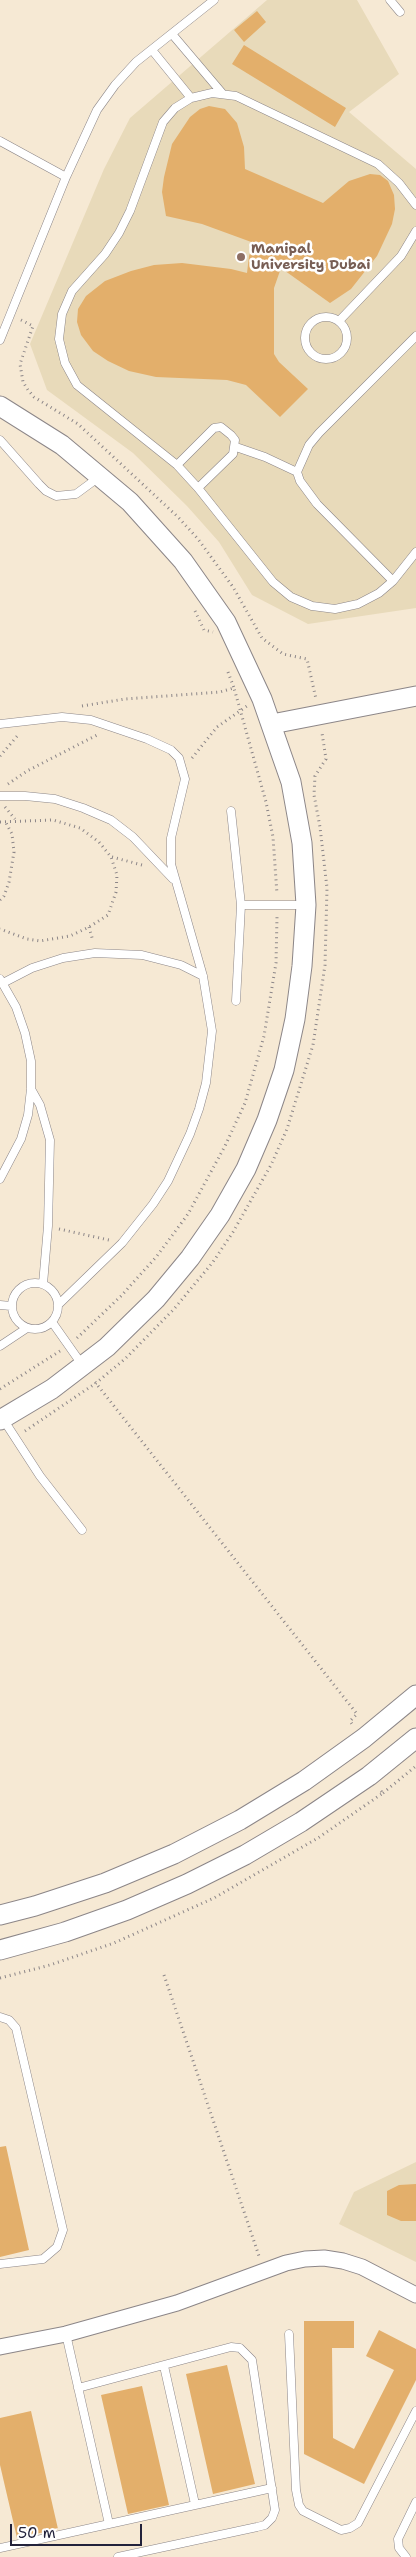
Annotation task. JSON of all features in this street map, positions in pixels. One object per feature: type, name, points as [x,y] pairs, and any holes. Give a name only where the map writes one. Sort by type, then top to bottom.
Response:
[{"type":"street","points":[[0,406],[62,445],[101,475],[158,531],[226,622],[272,724],[294,799],[302,843],[306,905],[302,966],[284,1070],[267,1120],[246,1169],[220,1215],[190,1258],[156,1299],[106,1347],[52,1389],[2,1419]]},
{"type":"street","points":[[272,724],[416,696]]},
{"type":"street","points":[[0,1914],[35,1906],[106,1883],[174,1854],[240,1820],[280,1796],[364,1738],[416,1695]]},
{"type":"street","points":[[0,1950],[65,1932],[126,1910],[228,1863],[301,1822],[369,1776],[416,1738]]},
{"type":"street","points":[[0,2347],[66,2334],[177,2303],[286,2263],[324,2258],[362,2267],[416,2295]]},
{"type":"lane","points":[[0,340],[66,177],[97,110],[115,85],[152,50],[214,0]]},
{"type":"lane","points":[[390,0],[400,12]]},
{"type":"lane","points":[[172,34],[222,93]]},
{"type":"lane","points":[[152,50],[191,98]]},
{"type":"lane","points":[[416,205],[400,183],[378,164],[236,96],[222,93],[191,98],[175,108],[163,122],[130,211],[119,233],[105,254],[72,291],[62,314],[59,339],[65,363],[77,385],[177,465],[198,488],[273,582],[291,597],[312,606],[336,609],[358,604],[379,593],[392,581],[416,552]]},
{"type":"lane","points":[[0,142],[66,177]]},
{"type":"lane","points":[[340,321],[401,256],[416,231]]},
{"type":"lane","points":[[329,317],[340,321],[346,330],[347,341],[343,351],[334,358],[323,359],[313,354],[305,335],[309,324],[318,318],[329,317]]},
{"type":"lane","points":[[392,581],[317,504],[300,481],[297,472],[309,445],[319,432],[416,336]]},
{"type":"lane","points":[[177,465],[217,426],[235,440],[236,447],[233,454],[198,488]]},
{"type":"lane","points":[[0,440],[39,484],[56,496],[76,494],[101,475]]},
{"type":"lane","points":[[236,447],[265,457],[297,472]]},
{"type":"lane","points":[[0,724],[62,717],[91,720],[114,727],[171,750],[184,768],[185,779],[171,838],[173,879],[203,976],[212,1031],[206,1083],[199,1109],[180,1158],[153,1204],[122,1243],[58,1305],[52,1322],[45,1327],[27,1328],[0,1346]]},
{"type":"lane","points":[[1,792],[54,800],[83,808],[111,820],[155,859],[173,879]]},
{"type":"lane","points":[[231,811],[241,906],[236,1001]]},
{"type":"lane","points":[[241,906],[306,905]]},
{"type":"lane","points":[[0,1178],[21,1140],[28,1114],[31,1089],[26,1033],[16,1007],[1,981],[63,958],[95,953],[142,955],[165,960],[203,976]]},
{"type":"lane","points":[[31,1089],[43,1113],[50,1140],[48,1226],[42,1284]]},
{"type":"lane","points":[[27,1328],[16,1320],[11,1306],[15,1292],[21,1287],[35,1282],[42,1284],[56,1296],[58,1305]]},
{"type":"lane","points":[[0,1305],[11,1306]]},
{"type":"lane","points":[[52,1322],[82,1366]]},
{"type":"lane","points":[[2,1419],[40,1476],[82,1530]]},
{"type":"lane","points":[[0,2017],[9,2020],[17,2033],[63,2230],[57,2247],[43,2259],[0,2264]]},
{"type":"lane","points":[[66,2334],[109,2524]]},
{"type":"lane","points":[[289,2334],[296,2490],[299,2505],[303,2511],[341,2530],[350,2528],[358,2523],[416,2412]]},
{"type":"lane","points":[[78,2388],[231,2347],[240,2348],[247,2353],[252,2360],[254,2368],[275,2510],[272,2518],[265,2524],[118,2557]]},
{"type":"lane","points":[[164,2366],[195,2504]]},
{"type":"lane","points":[[0,2548],[272,2488]]},
{"type":"lane","points":[[406,2557],[399,2548],[398,2540],[416,2502]]},
{"type":"path","points":[[10,315],[33,326],[20,364],[20,372],[28,390],[34,397],[78,424],[178,518],[221,570],[262,638],[283,654],[307,659],[320,714],[326,759],[315,776],[314,795],[320,827],[327,888],[325,965],[313,1045],[297,1101],[271,1165],[247,1208],[213,1262],[154,1332],[96,1383],[53,1414],[14,1437]]},
{"type":"path","points":[[0,1389],[68,1345],[121,1296],[157,1256],[188,1214],[225,1146],[245,1103],[264,1036],[276,963],[276,864],[266,802],[234,688],[220,692],[125,699],[78,706]]},
{"type":"path","points":[[184,768],[217,727],[239,710],[262,699]]},
{"type":"path","points":[[0,756],[32,719]]},
{"type":"path","points":[[1,792],[26,771],[114,727]]},
{"type":"path","points":[[0,802],[16,820]]},
{"type":"path","points":[[0,822],[53,820],[80,828],[99,842],[111,857],[117,875],[116,892],[108,915],[70,936],[51,941],[26,939],[0,929]]},
{"type":"path","points":[[0,900],[4,896],[9,882],[14,852],[12,834],[6,821]]},
{"type":"path","points":[[111,857],[136,865],[155,859]]},
{"type":"path","points":[[48,1226],[122,1243]]},
{"type":"path","points":[[82,1366],[357,1714],[350,1721],[364,1738]]},
{"type":"path","points":[[383,1793],[416,1766]]},
{"type":"path","points":[[164,1975],[264,2271]]},
{"type":"shaded area","name":"Manipal University Dubai","points":[[267,0],[357,0],[399,74],[349,112],[416,169],[416,608],[308,624],[252,595],[219,542],[187,506],[133,453],[47,390],[30,344],[104,169],[130,118]]},
{"type":"shaded area","points":[[416,2162],[416,2262],[339,2224],[354,2192]]},
{"type":"building","points":[[257,11],[266,22],[244,42],[234,30]]},
{"type":"building","points":[[244,45],[346,108],[335,127],[232,64]]},
{"type":"building","points":[[209,106],[225,109],[237,123],[244,147],[245,169],[323,203],[349,181],[370,174],[380,175],[388,181],[394,195],[395,209],[392,224],[377,256],[351,289],[330,303],[281,268],[274,288],[274,354],[279,362],[308,389],[280,417],[246,385],[227,380],[156,377],[129,371],[93,351],[81,335],[77,322],[78,309],[86,296],[105,281],[131,271],[154,265],[182,263],[231,269],[247,273],[249,256],[254,243],[202,224],[166,216],[162,192],[172,144],[190,117],[200,109]]},
{"type":"building","points":[[6,2146],[29,2250],[0,2257],[0,2147]]},
{"type":"building","points":[[416,2184],[416,2221],[401,2221],[387,2215],[387,2191],[399,2185]]},
{"type":"building","points":[[304,2321],[354,2321],[354,2348],[332,2348],[333,2438],[354,2449],[394,2370],[366,2356],[379,2330],[416,2349],[416,2380],[364,2484],[304,2454]]},
{"type":"building","points":[[227,2365],[255,2484],[213,2494],[186,2374]]},
{"type":"building","points":[[142,2386],[169,2505],[128,2514],[101,2395]]},
{"type":"building","points":[[31,2411],[58,2529],[17,2538],[0,2465],[0,2418]]},
{"type":"place","name":"Manipal University Dubai","points":[[241,257]]}]
